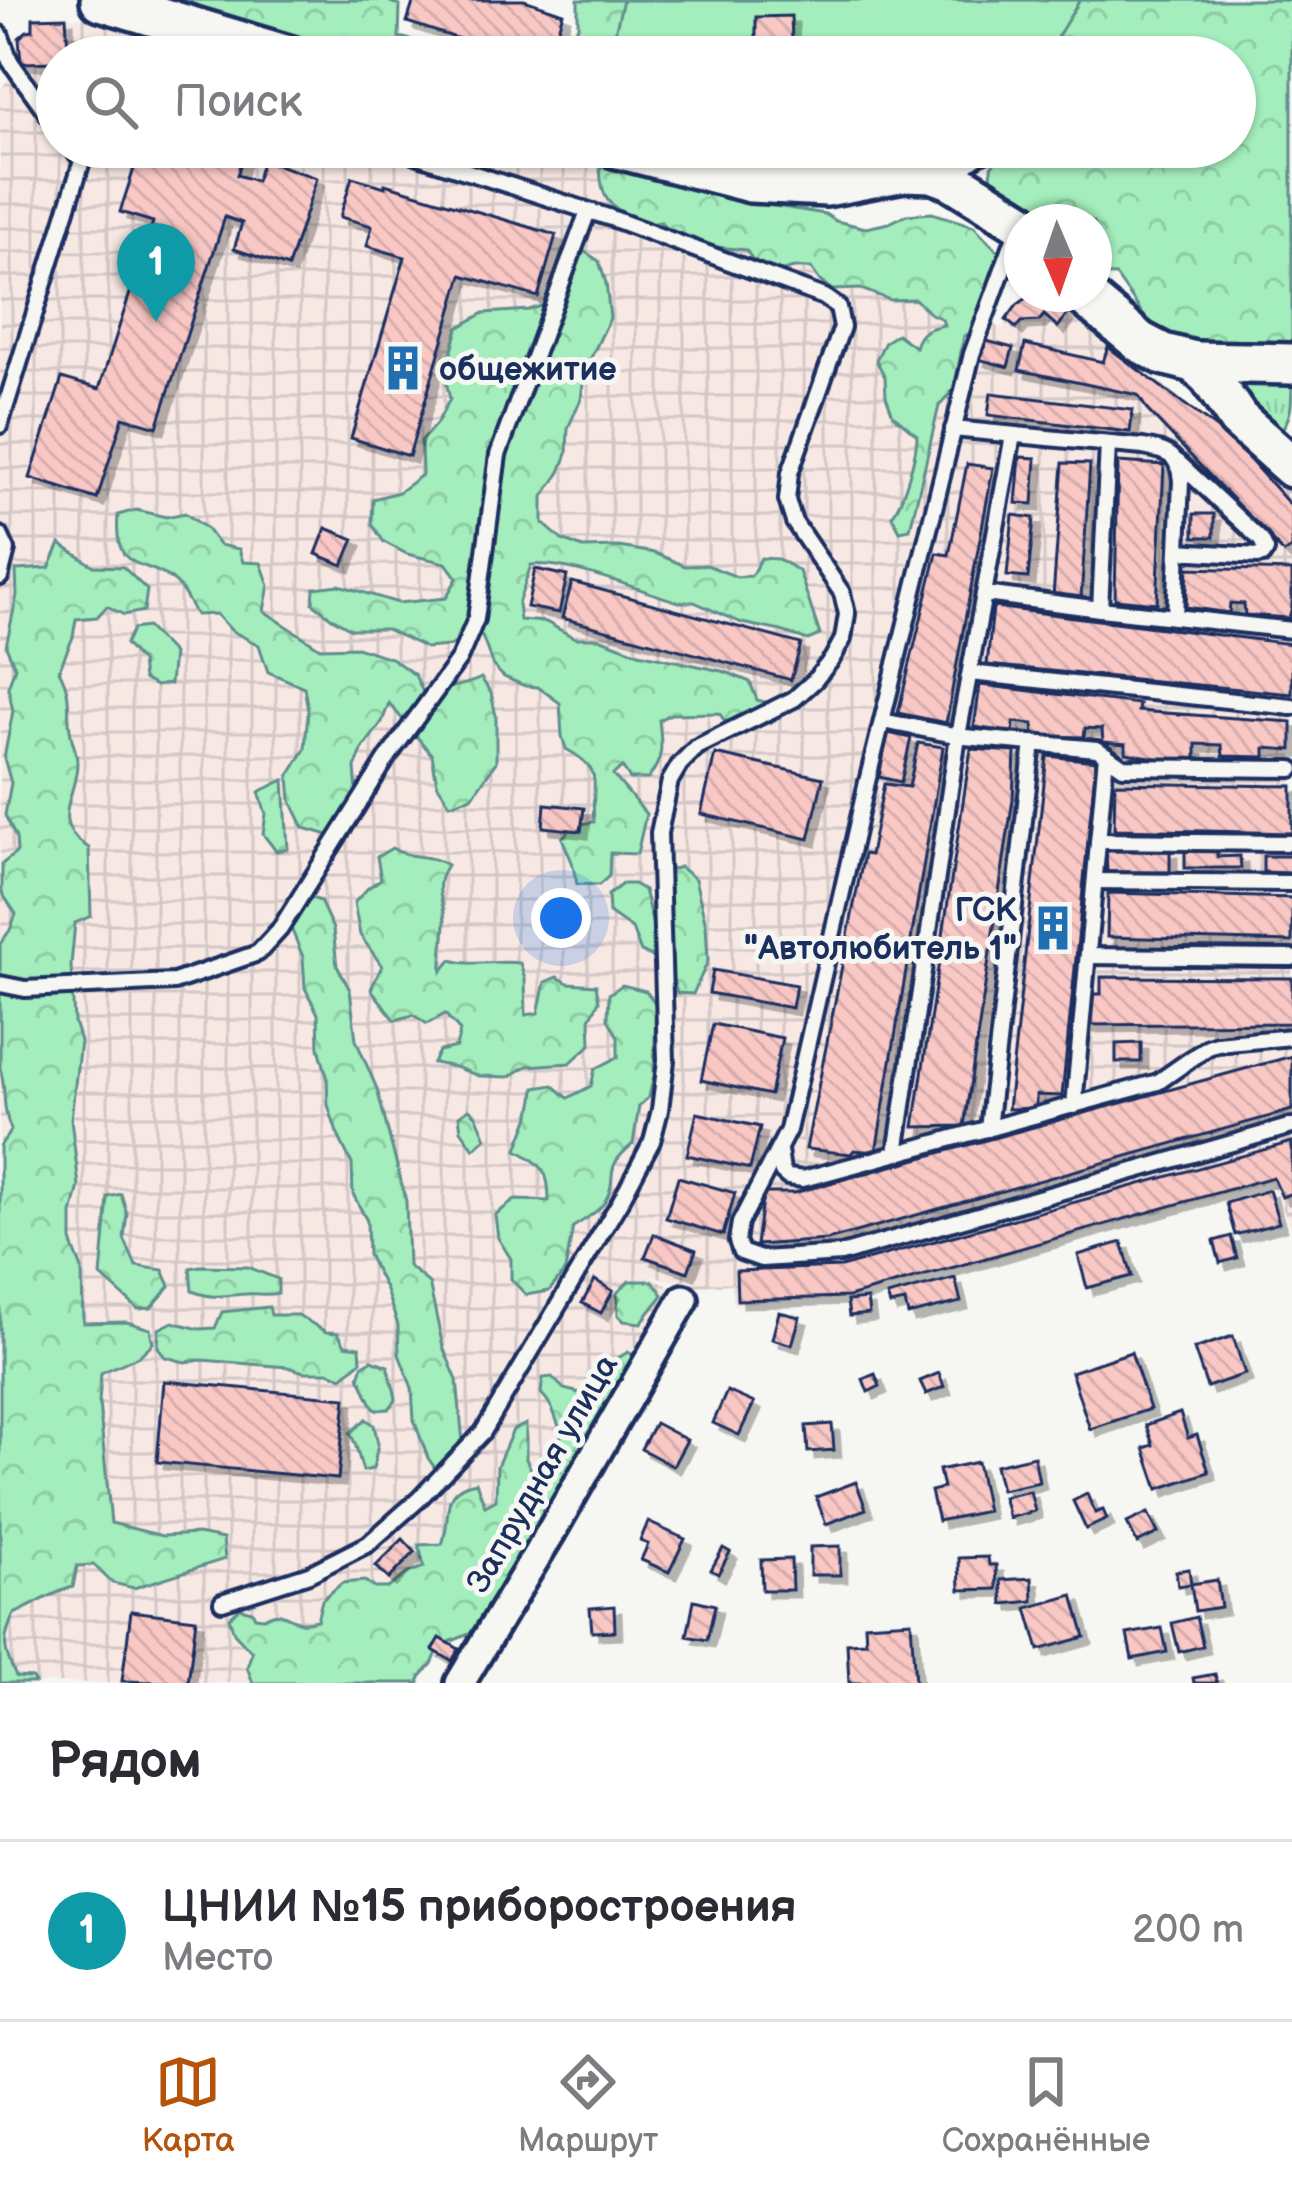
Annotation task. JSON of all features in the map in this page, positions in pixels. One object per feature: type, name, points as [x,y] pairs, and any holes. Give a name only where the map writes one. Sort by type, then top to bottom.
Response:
[{"type":"street","points":[[101,0],[221,36]]},
{"type":"street","points":[[697,168],[752,182],[826,186],[904,171],[932,172],[1004,211]]},
{"type":"street","points":[[1104,312],[1163,354],[1194,362],[1292,364]]},
{"type":"street","points":[[1194,362],[1238,419],[1292,467]]},
{"type":"street","name":"Запрудная улица","points":[[460,1683],[684,1299]]},
{"type":"lane","points":[[0,34],[10,61],[36,98]]},
{"type":"lane","points":[[0,425],[81,168]]},
{"type":"lane","points":[[222,1601],[309,1574],[368,1544],[483,1432],[652,1141],[665,1060],[659,833],[670,781],[697,747],[794,699],[832,659],[843,639],[847,614],[842,593],[794,522],[787,500],[790,473],[842,327],[838,307],[824,297],[588,211],[456,168]]},
{"type":"lane","points":[[951,179],[961,168]]},
{"type":"lane","points":[[0,984],[25,989],[174,982],[258,953],[280,929],[388,757],[459,659],[476,619],[497,455],[588,211]]},
{"type":"lane","points":[[1004,267],[972,354],[953,429],[788,1130],[740,1222],[737,1241],[741,1252],[761,1259],[841,1253],[1292,1126]]},
{"type":"lane","points":[[953,429],[1160,450],[1171,455],[1266,550],[1258,556],[1178,551]]},
{"type":"lane","points":[[896,1153],[958,736],[1013,435]]},
{"type":"lane","points":[[1100,609],[1108,444]]},
{"type":"lane","points":[[1171,455],[1180,466],[1181,481],[1175,617]]},
{"type":"lane","points":[[0,535],[7,550],[0,577]]},
{"type":"lane","points":[[985,594],[1292,630]]},
{"type":"lane","points":[[970,673],[1292,706]]},
{"type":"lane","points":[[882,721],[958,736],[1097,749],[1123,767],[1292,770]]},
{"type":"lane","points":[[988,1129],[1033,742]]},
{"type":"lane","points":[[1074,1106],[1106,755]]},
{"type":"lane","points":[[1098,841],[1292,843]]},
{"type":"lane","points":[[1095,880],[1292,883]]},
{"type":"lane","points":[[1088,956],[1292,958]]},
{"type":"lane","points":[[779,1150],[782,1172],[803,1179],[1158,1082],[1216,1044],[1292,1037]]},
{"type":"shaded area","points":[[98,17],[160,36],[36,36],[36,168],[589,168],[701,203],[967,317],[1003,328],[1012,312],[1075,312],[1270,472],[1292,495],[1292,1229],[1270,1182],[850,1299],[734,1304],[732,1284],[695,1286],[641,1270],[674,1289],[522,1532],[356,1683],[0,1683],[0,90],[21,63],[19,38],[33,30],[33,18]]},
{"type":"green space","points":[[149,0],[386,0],[400,6],[399,36],[282,36]]},
{"type":"green space","points":[[578,0],[1292,0],[1292,355],[1204,352],[1188,339],[1152,327],[1112,276],[1112,204],[1007,204],[992,188],[991,168],[1256,168],[1256,36],[572,36],[578,26]]},
{"type":"green space","points":[[623,0],[1080,0],[1058,36],[614,36]]},
{"type":"green space","points":[[600,168],[640,168],[660,180],[682,179],[866,228],[906,215],[932,213],[974,226],[1003,257],[976,331],[964,336],[954,389],[939,406],[910,529],[900,531],[892,516],[909,477],[917,435],[893,415],[876,360],[885,342],[897,334],[915,347],[926,331],[944,325],[942,319],[915,299],[890,300],[861,289],[832,290],[811,268],[768,275],[746,250],[679,249],[661,222],[644,225],[616,208],[606,197]]},
{"type":"green space","points":[[563,249],[582,250],[599,261],[610,318],[585,370],[581,399],[568,428],[567,454],[543,497],[543,523],[562,540],[583,548],[655,553],[685,566],[707,565],[737,577],[751,576],[761,558],[778,559],[799,571],[820,635],[808,640],[584,572],[531,565],[518,604],[520,620],[546,622],[575,638],[599,638],[639,653],[726,672],[750,682],[757,700],[776,705],[775,720],[756,728],[731,729],[719,713],[671,714],[659,720],[661,751],[648,779],[630,779],[622,767],[613,775],[646,814],[637,854],[610,853],[609,876],[599,885],[577,884],[562,838],[575,825],[594,822],[594,779],[587,764],[566,749],[560,703],[538,687],[504,677],[493,666],[482,636],[426,648],[386,629],[351,629],[313,603],[314,588],[339,585],[398,603],[446,598],[457,578],[446,563],[407,554],[384,542],[372,524],[373,499],[399,492],[422,475],[421,441],[450,399],[445,377],[458,328],[484,313],[529,310],[554,302],[555,274]]},
{"type":"green space","points":[[1238,382],[1292,382],[1289,416],[1279,432],[1234,386]]},
{"type":"green space","points":[[136,510],[166,517],[185,513],[219,545],[239,549],[243,562],[261,563],[269,585],[264,611],[320,648],[357,647],[391,658],[415,675],[430,708],[435,693],[481,678],[491,693],[496,716],[496,762],[472,797],[450,804],[437,784],[432,755],[389,703],[355,768],[358,805],[352,832],[328,835],[304,828],[291,801],[289,776],[305,749],[308,710],[304,687],[268,672],[259,645],[232,631],[216,614],[196,615],[175,582],[126,556],[120,548],[118,515]]},
{"type":"green space","points":[[60,544],[94,566],[123,567],[147,590],[144,611],[124,615],[107,606],[97,617],[76,619],[59,670],[77,759],[67,819],[76,839],[89,848],[91,916],[75,923],[71,965],[74,1022],[80,1041],[71,1119],[79,1186],[72,1244],[82,1269],[83,1323],[127,1322],[150,1329],[153,1343],[139,1356],[101,1373],[99,1403],[111,1523],[162,1536],[198,1534],[223,1539],[225,1559],[134,1588],[112,1583],[94,1565],[77,1566],[73,1587],[14,1614],[10,1624],[6,1646],[16,1677],[32,1678],[35,1683],[0,1683],[0,1146],[11,1130],[0,1068],[0,944],[16,914],[2,893],[2,864],[17,852],[5,815],[11,783],[4,758],[13,711],[8,687],[15,667],[6,646],[17,595],[16,570],[49,568]]},
{"type":"green space","points":[[147,627],[173,654],[170,684],[156,686],[143,679],[141,662],[125,644],[133,629]]},
{"type":"green space","points":[[284,780],[288,849],[276,851],[263,834],[266,814],[259,792]]},
{"type":"green space","points":[[392,848],[447,865],[440,887],[445,921],[442,971],[451,960],[520,963],[526,1015],[538,1013],[545,982],[557,977],[568,983],[596,985],[599,1001],[590,1019],[591,1044],[570,1063],[527,1066],[509,1077],[479,1076],[433,1063],[439,1051],[456,1047],[460,1031],[445,1014],[427,1024],[414,1015],[395,1020],[371,989],[382,966],[360,935],[354,903],[381,879],[377,857]]},
{"type":"green space","points":[[680,867],[695,879],[706,925],[708,961],[693,994],[677,993],[671,952],[661,933],[667,871]]},
{"type":"green space","points":[[622,884],[644,890],[655,933],[653,957],[641,952],[632,929],[609,913],[608,895]]},
{"type":"green space","points":[[307,896],[320,901],[333,929],[337,966],[350,990],[356,1040],[377,1089],[406,1201],[408,1266],[429,1283],[443,1347],[457,1380],[464,1453],[444,1481],[428,1458],[414,1420],[412,1388],[399,1354],[398,1325],[368,1255],[367,1221],[353,1194],[352,1164],[328,1105],[318,1014],[305,988],[303,957],[291,928],[295,904]]},
{"type":"green space","points":[[622,985],[646,991],[656,1004],[649,1097],[639,1106],[633,1144],[613,1167],[604,1203],[573,1227],[565,1271],[549,1291],[526,1295],[511,1279],[511,1259],[498,1238],[495,1215],[515,1200],[549,1201],[543,1170],[517,1150],[535,1088],[553,1085],[568,1098],[591,1086],[595,1069],[618,1057],[618,1037],[608,1019],[609,994]]},
{"type":"green space","points":[[469,1109],[486,1138],[474,1149],[461,1130],[459,1116]]},
{"type":"green space","points":[[121,1194],[127,1214],[124,1238],[136,1266],[163,1270],[170,1286],[151,1308],[138,1309],[101,1276],[108,1197]]},
{"type":"green space","points":[[248,1267],[278,1279],[278,1293],[214,1296],[192,1291],[190,1268]]},
{"type":"green space","points":[[629,1281],[653,1281],[663,1295],[641,1323],[624,1321],[618,1315],[617,1293]]},
{"type":"green space","points":[[269,1307],[271,1315],[298,1315],[326,1332],[338,1333],[345,1345],[360,1347],[361,1361],[342,1377],[288,1367],[185,1362],[165,1357],[158,1347],[159,1329],[173,1322],[215,1328],[222,1312]]},
{"type":"green space","points":[[628,1352],[639,1358],[510,1590],[492,1602],[474,1632],[440,1646],[419,1683],[253,1683],[247,1667],[252,1652],[234,1633],[229,1618],[240,1608],[252,1611],[255,1617],[279,1614],[301,1622],[317,1620],[322,1600],[342,1583],[365,1581],[375,1588],[388,1588],[424,1567],[419,1545],[442,1544],[456,1491],[476,1482],[485,1506],[496,1500],[497,1466],[513,1430],[526,1424],[526,1459],[535,1478],[556,1446],[562,1434],[541,1393],[543,1378],[552,1377],[564,1389],[588,1395]]},
{"type":"green space","points":[[372,1360],[388,1366],[396,1400],[389,1409],[376,1410],[359,1377],[363,1365]]},
{"type":"green space","points":[[366,1419],[374,1425],[378,1444],[373,1469],[363,1471],[350,1433]]},
{"type":"building","points":[[414,0],[524,0],[563,13],[556,36],[450,36],[407,22]]},
{"type":"building","points":[[791,16],[792,36],[756,36],[756,17]]},
{"type":"building","points":[[66,17],[67,36],[36,36],[36,63],[21,63],[19,38],[33,30],[33,18]]},
{"type":"building","points":[[134,168],[239,168],[237,175],[256,181],[260,168],[287,168],[317,178],[288,267],[234,249],[242,223],[225,217],[157,427],[123,417],[97,499],[30,478],[62,378],[99,389],[153,222],[120,212]]},
{"type":"building","name":"общежитие","points":[[352,177],[556,235],[538,297],[462,275],[409,456],[351,438],[405,257],[367,246],[372,226],[340,217]]},
{"type":"building","points":[[1012,312],[1067,315],[1058,327],[1044,315],[1016,328],[1006,320]]},
{"type":"building","points":[[983,340],[1013,348],[1008,367],[978,359]]},
{"type":"building","points":[[1025,344],[1103,362],[1108,347],[1231,439],[1292,507],[1292,548],[1284,553],[1138,395],[1019,370]]},
{"type":"building","points":[[991,393],[1133,410],[1130,432],[988,415]]},
{"type":"building","points":[[1020,457],[1036,458],[1033,504],[1016,503]]},
{"type":"building","points":[[1118,462],[1164,465],[1157,603],[1115,599]]},
{"type":"building","points":[[1063,463],[1090,464],[1081,599],[1053,597]]},
{"type":"building","points":[[967,464],[993,468],[946,723],[898,713],[937,553],[949,555]]},
{"type":"building","points":[[1194,514],[1214,514],[1214,537],[1194,537]]},
{"type":"building","points":[[1013,515],[1034,518],[1028,578],[1007,576]]},
{"type":"building","points":[[326,528],[354,539],[343,565],[316,554]]},
{"type":"building","points":[[1188,568],[1292,571],[1289,618],[1245,615],[1244,604],[1230,603],[1229,613],[1186,607]]},
{"type":"building","points":[[535,569],[567,576],[559,613],[527,607]]},
{"type":"building","points":[[572,582],[801,644],[791,680],[562,618]]},
{"type":"building","points":[[993,607],[1292,644],[1292,694],[987,665]]},
{"type":"building","points":[[980,685],[1139,704],[1138,711],[1292,722],[1292,750],[1265,748],[1265,757],[1223,756],[1222,745],[1196,744],[1196,759],[1168,760],[1126,753],[1126,744],[1103,742],[1102,729],[1085,728],[1084,737],[1034,736],[1033,724],[1014,722],[1013,733],[974,727]]},
{"type":"building","points":[[888,733],[911,738],[901,782],[879,777]]},
{"type":"building","points":[[918,743],[943,747],[876,1152],[806,1149],[864,854],[870,855],[884,784],[909,787]]},
{"type":"building","points":[[971,749],[1015,752],[1013,799],[964,1126],[914,1127]]},
{"type":"building","points":[[715,754],[823,778],[809,839],[701,814]]},
{"type":"building","name":"ГСК \"Автолюбитель 1\"","points":[[1047,756],[1096,761],[1062,1096],[1036,1095],[1036,1108],[1008,1109]]},
{"type":"building","points":[[1115,783],[1292,786],[1292,833],[1114,829]]},
{"type":"building","points":[[545,804],[584,808],[581,831],[543,827]]},
{"type":"building","points":[[1185,849],[1217,849],[1217,857],[1240,856],[1241,868],[1185,868]]},
{"type":"building","points":[[1106,851],[1170,851],[1170,872],[1107,872]]},
{"type":"building","points":[[1263,856],[1292,856],[1292,873],[1263,872]]},
{"type":"building","points":[[1108,893],[1292,898],[1292,942],[1107,937]]},
{"type":"building","points":[[713,970],[796,985],[792,1008],[709,993]]},
{"type":"building","points":[[1101,977],[1292,978],[1292,1023],[1086,1025],[1086,994],[1101,994]]},
{"type":"building","points":[[713,1024],[782,1038],[770,1095],[701,1080]]},
{"type":"building","points":[[1141,1043],[1141,1062],[1116,1062],[1116,1044]]},
{"type":"building","points":[[1292,1056],[1292,1110],[827,1240],[756,1245],[763,1193],[794,1193]]},
{"type":"building","points":[[697,1113],[760,1127],[750,1169],[687,1155]]},
{"type":"building","points":[[1292,1142],[1292,1193],[1282,1197],[1273,1177],[848,1297],[737,1300],[736,1271],[841,1267]]},
{"type":"building","points":[[678,1177],[735,1193],[723,1235],[666,1218]]},
{"type":"building","points":[[1269,1190],[1279,1223],[1235,1235],[1226,1203]]},
{"type":"building","points":[[654,1234],[696,1250],[688,1272],[645,1257]]},
{"type":"building","points":[[1231,1236],[1237,1258],[1220,1263],[1214,1241]]},
{"type":"building","points":[[1122,1242],[1132,1276],[1087,1288],[1078,1255]]},
{"type":"building","points":[[955,1278],[961,1302],[908,1315],[905,1302],[890,1305],[887,1296]]},
{"type":"building","points":[[595,1280],[613,1291],[601,1313],[582,1303]]},
{"type":"building","points":[[867,1299],[869,1314],[849,1316],[847,1301]]},
{"type":"building","points":[[779,1312],[800,1317],[792,1345],[772,1339]]},
{"type":"building","points":[[1233,1336],[1245,1374],[1207,1387],[1194,1349]]},
{"type":"building","points":[[1131,1352],[1150,1409],[1090,1429],[1071,1372]]},
{"type":"building","points":[[939,1373],[944,1387],[926,1394],[920,1381]]},
{"type":"building","points":[[875,1374],[880,1386],[868,1392],[863,1379]]},
{"type":"building","points":[[164,1381],[346,1398],[338,1479],[157,1462]]},
{"type":"building","points":[[727,1391],[754,1403],[739,1435],[713,1423]]},
{"type":"building","points":[[1180,1413],[1188,1438],[1197,1435],[1209,1472],[1158,1489],[1144,1448],[1153,1445],[1146,1425]]},
{"type":"building","points":[[655,1423],[687,1440],[673,1466],[641,1449]]},
{"type":"building","points":[[832,1424],[834,1450],[808,1452],[806,1426]]},
{"type":"building","points":[[1034,1456],[1039,1482],[1001,1490],[995,1465]]},
{"type":"building","points":[[977,1462],[987,1511],[938,1521],[931,1491],[943,1488],[939,1470]]},
{"type":"building","points":[[856,1482],[866,1509],[826,1524],[816,1497]]},
{"type":"building","points":[[1030,1491],[1035,1511],[1009,1518],[1003,1497]]},
{"type":"building","points":[[1087,1494],[1095,1513],[1103,1510],[1107,1519],[1086,1529],[1073,1501]]},
{"type":"building","points":[[1148,1513],[1158,1533],[1137,1543],[1127,1523]]},
{"type":"building","points":[[648,1522],[685,1539],[669,1572],[641,1560],[648,1544],[640,1541]]},
{"type":"building","points":[[403,1539],[415,1552],[389,1579],[376,1566]]},
{"type":"building","points":[[840,1546],[840,1575],[810,1575],[810,1547]]},
{"type":"building","points":[[723,1548],[730,1552],[718,1574],[711,1570]]},
{"type":"building","points":[[988,1557],[989,1565],[996,1565],[997,1589],[960,1590],[959,1558]]},
{"type":"building","points":[[791,1559],[792,1590],[762,1590],[761,1560]]},
{"type":"building","points":[[1189,1569],[1191,1584],[1178,1586],[1176,1571]]},
{"type":"building","points":[[1032,1578],[1033,1601],[1003,1604],[1001,1580]]},
{"type":"building","points":[[1217,1580],[1221,1607],[1195,1611],[1191,1584]]},
{"type":"building","points":[[1073,1595],[1085,1637],[1039,1650],[1027,1608]]},
{"type":"building","points":[[694,1600],[715,1605],[707,1640],[687,1636]]},
{"type":"building","points":[[614,1606],[615,1631],[592,1632],[590,1608]]},
{"type":"building","points":[[131,1611],[196,1619],[188,1683],[122,1681]]},
{"type":"building","points":[[1196,1617],[1203,1646],[1179,1652],[1172,1623]]},
{"type":"building","points":[[911,1621],[915,1683],[849,1683],[847,1643],[866,1642],[865,1624]]},
{"type":"building","points":[[1162,1628],[1167,1652],[1132,1659],[1127,1634]]},
{"type":"building","points":[[440,1638],[459,1649],[452,1661],[433,1650]]},
{"type":"building","points":[[1215,1674],[1217,1683],[1194,1683],[1193,1678]]},
{"type":"place","name":"ЦНИИ №15 приборостроения","points":[[156,322]]},
{"type":"place","name":"общежитие","points":[[403,368]]},
{"type":"place","name":"ГСК \"Автолюбитель 1\"","points":[[1053,928]]}]
